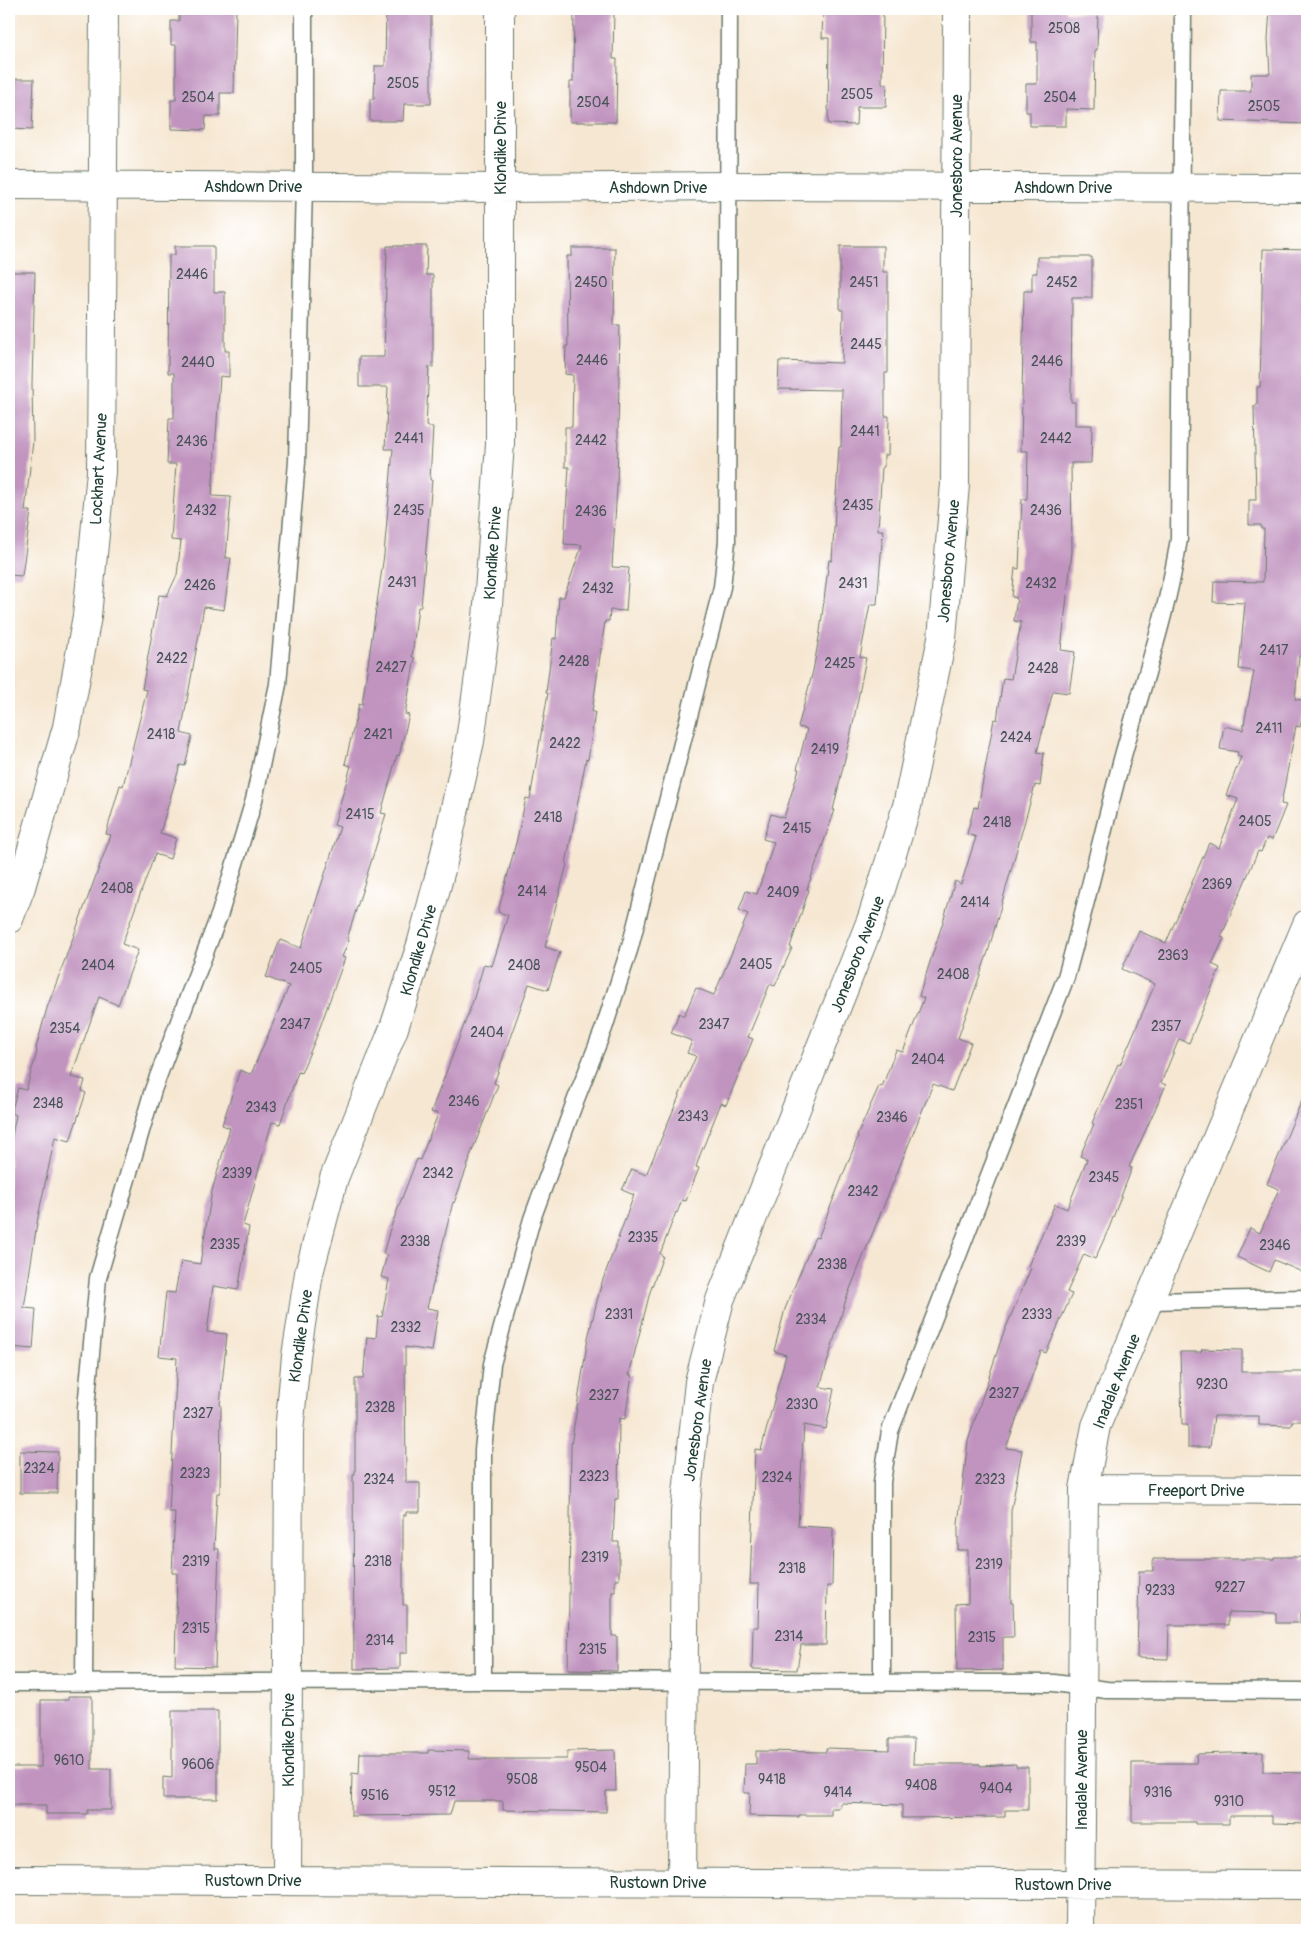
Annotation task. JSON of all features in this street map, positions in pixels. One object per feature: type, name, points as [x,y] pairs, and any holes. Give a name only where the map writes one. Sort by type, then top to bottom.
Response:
[{"type":"street","name":"Lockhart Avenue","points":[[9,919],[21,887],[67,727],[87,616],[101,472],[104,9]]},
{"type":"street","name":"Klondike Drive","points":[[287,1880],[289,1432],[296,1356],[308,1274],[334,1178],[394,1028],[421,945],[470,741],[487,618],[500,444],[500,9]]},
{"type":"street","name":"Jonesboro Avenue","points":[[682,1882],[685,1512],[700,1382],[720,1300],[872,918],[907,806],[942,638],[954,484],[957,9]]},
{"type":"street","name":"Ashdown Drive","points":[[9,185],[499,188],[728,186],[1307,188]]},
{"type":"street","name":"Inadale Avenue","points":[[1080,1930],[1084,1489],[1096,1426],[1307,924]]},
{"type":"street","name":"Freeport Drive","points":[[1084,1489],[1307,1490]]},
{"type":"street","name":"Rustown Drive","points":[[9,1880],[1307,1885]]},
{"type":"lane","points":[[84,1682],[86,1408],[98,1278],[153,1090],[220,913],[254,800],[278,684],[297,462],[304,186],[304,9]]},
{"type":"lane","points":[[483,1681],[483,1450],[492,1364],[532,1219],[604,1028],[630,947],[722,587],[726,541],[729,9]]},
{"type":"lane","points":[[882,1683],[882,1482],[890,1431],[1066,977],[1085,912],[1121,764],[1173,577],[1179,539],[1183,9]]},
{"type":"lane","points":[[1148,1301],[1307,1298]]},
{"type":"lane","points":[[9,1683],[483,1681],[1054,1683],[1107,1690],[1307,1691]]},
{"type":"building","points":[[179,9],[236,9],[234,93],[220,93],[220,116],[206,116],[205,130],[171,129],[171,100],[176,100],[176,45],[171,45],[171,21],[179,21]]},
{"type":"building","points":[[386,9],[431,9],[431,104],[404,104],[403,121],[370,121],[370,99],[374,99],[375,66],[385,66]]},
{"type":"building","points":[[574,9],[614,9],[613,59],[617,59],[616,122],[570,122],[570,82],[573,82]]},
{"type":"building","points":[[823,9],[883,10],[882,84],[887,84],[886,107],[857,107],[856,125],[828,124],[829,38],[822,38]]},
{"type":"building","points":[[1031,9],[1065,9],[1065,12],[1098,13],[1094,110],[1066,109],[1066,126],[1030,126],[1030,112],[1026,112],[1026,84],[1037,84],[1037,42],[1031,42]]},
{"type":"building","points":[[1270,9],[1307,9],[1307,124],[1220,121],[1221,91],[1251,91],[1251,74],[1270,74],[1268,39]]},
{"type":"building","points":[[9,79],[34,79],[32,130],[9,129]]},
{"type":"building","points":[[175,246],[214,246],[214,292],[225,292],[225,351],[229,351],[229,377],[220,376],[212,496],[231,497],[226,558],[231,558],[224,610],[204,607],[181,733],[192,736],[185,766],[180,765],[160,833],[176,838],[170,859],[155,854],[122,944],[138,950],[118,1005],[99,997],[71,1077],[85,1080],[82,1091],[86,1093],[70,1141],[55,1137],[38,1217],[24,1308],[36,1309],[33,1349],[9,1347],[9,1151],[16,1115],[11,1113],[18,1088],[26,1090],[47,1008],[111,835],[106,834],[120,785],[123,786],[147,690],[142,689],[159,595],[167,596],[177,575],[181,541],[171,540],[176,464],[167,464],[169,418],[174,418],[174,373],[168,373],[169,255],[175,255]]},
{"type":"building","points":[[387,246],[427,246],[426,275],[433,275],[433,367],[429,367],[426,426],[433,427],[430,480],[432,480],[421,607],[418,607],[412,657],[415,658],[405,714],[409,715],[399,756],[397,755],[381,813],[386,814],[347,939],[349,940],[342,957],[345,958],[316,1038],[301,1073],[298,1072],[280,1124],[272,1122],[243,1225],[249,1227],[238,1290],[213,1286],[207,1332],[227,1334],[220,1405],[220,1493],[217,1493],[214,1549],[219,1549],[215,1667],[175,1666],[177,1573],[172,1573],[175,1512],[169,1512],[177,1358],[159,1356],[166,1292],[175,1293],[181,1261],[200,1264],[212,1191],[230,1128],[222,1125],[240,1070],[250,1074],[252,1072],[289,986],[266,977],[280,940],[301,948],[340,827],[334,825],[351,766],[345,764],[359,704],[362,705],[384,555],[393,449],[385,449],[388,387],[359,387],[359,357],[384,357]]},
{"type":"building","points":[[840,246],[883,246],[883,272],[888,272],[888,373],[885,373],[885,416],[889,416],[888,455],[884,455],[884,467],[882,467],[878,530],[883,530],[877,604],[870,604],[860,657],[866,658],[833,810],[835,810],[807,889],[809,890],[790,947],[792,948],[775,986],[770,984],[748,1037],[753,1039],[726,1105],[721,1103],[700,1155],[696,1167],[699,1168],[686,1201],[682,1200],[676,1212],[660,1254],[663,1256],[650,1292],[629,1375],[632,1375],[625,1419],[619,1418],[618,1499],[615,1499],[613,1542],[619,1542],[619,1579],[615,1579],[615,1592],[612,1592],[612,1636],[617,1636],[617,1671],[568,1670],[571,1445],[588,1338],[601,1285],[634,1195],[622,1190],[632,1169],[646,1175],[696,1056],[687,1053],[692,1041],[671,1033],[679,1013],[684,1016],[696,988],[714,995],[748,914],[739,910],[746,891],[757,894],[774,842],[763,839],[771,814],[784,818],[799,769],[797,769],[807,729],[798,727],[813,671],[829,560],[832,561],[839,447],[841,447],[842,390],[778,389],[779,361],[842,363],[843,310],[840,310]]},
{"type":"building","points":[[572,248],[615,248],[614,325],[620,325],[617,488],[612,567],[629,568],[626,611],[610,610],[609,621],[605,621],[592,712],[595,712],[588,760],[586,759],[567,864],[545,947],[560,952],[548,990],[529,984],[494,1083],[498,1085],[453,1202],[427,1308],[438,1310],[432,1351],[405,1347],[406,1483],[420,1483],[420,1512],[406,1512],[406,1515],[403,1515],[403,1605],[407,1605],[407,1653],[400,1653],[400,1668],[354,1669],[353,1474],[355,1474],[355,1379],[363,1379],[367,1337],[376,1338],[378,1316],[382,1317],[389,1279],[381,1277],[387,1255],[383,1254],[390,1229],[417,1159],[420,1160],[438,1114],[431,1112],[472,1004],[484,964],[492,966],[508,915],[498,912],[526,798],[530,799],[548,693],[546,693],[553,638],[556,639],[559,597],[564,597],[582,545],[564,544],[569,467],[565,467],[565,427],[572,427],[573,375],[565,374],[566,346],[568,346],[567,256],[572,256]]},
{"type":"building","points":[[1263,249],[1307,250],[1307,657],[1299,656],[1295,699],[1306,701],[1300,727],[1296,726],[1281,804],[1286,805],[1272,840],[1267,838],[1261,852],[1258,851],[1221,937],[1224,938],[1212,964],[1220,968],[1189,1043],[1179,1039],[1161,1083],[1166,1085],[1129,1167],[1132,1168],[1109,1228],[1095,1259],[1084,1254],[1067,1292],[1072,1294],[1046,1353],[1041,1351],[1006,1448],[1022,1450],[1011,1511],[1011,1603],[1013,1603],[1014,1637],[1003,1637],[1003,1670],[957,1671],[956,1604],[968,1603],[968,1550],[958,1550],[958,1524],[968,1441],[1002,1337],[1031,1268],[1028,1266],[1055,1204],[1067,1209],[1087,1159],[1080,1156],[1094,1124],[1092,1123],[1118,1064],[1120,1065],[1155,984],[1122,969],[1139,931],[1166,943],[1209,843],[1219,848],[1238,799],[1226,795],[1241,757],[1237,756],[1238,752],[1220,749],[1224,726],[1243,730],[1254,671],[1239,669],[1245,603],[1213,602],[1214,581],[1263,582],[1264,529],[1261,529],[1261,525],[1249,525],[1249,500],[1256,500],[1254,406],[1257,406],[1257,387],[1260,387]]},
{"type":"building","points":[[1037,257],[1092,257],[1092,298],[1072,298],[1071,402],[1075,402],[1075,425],[1092,425],[1091,463],[1071,463],[1072,551],[1061,650],[1075,652],[1069,693],[1053,691],[1037,752],[1044,753],[1040,786],[1035,785],[988,952],[958,1038],[971,1043],[952,1091],[933,1084],[846,1299],[820,1387],[834,1389],[826,1429],[804,1425],[798,1526],[833,1528],[832,1586],[827,1586],[826,1645],[801,1645],[797,1670],[752,1669],[753,1627],[758,1627],[759,1584],[750,1584],[755,1449],[761,1450],[786,1355],[774,1351],[785,1309],[815,1237],[818,1238],[857,1136],[879,1086],[882,1087],[896,1050],[903,1052],[924,998],[919,996],[955,881],[961,884],[976,837],[967,834],[974,807],[978,808],[994,719],[997,720],[1003,678],[1011,679],[1021,622],[1014,621],[1017,598],[1012,597],[1015,568],[1019,569],[1022,499],[1027,499],[1028,451],[1021,451],[1024,291],[1032,291],[1032,273],[1037,273]]},
{"type":"building","points":[[9,272],[35,272],[32,383],[33,441],[25,511],[31,511],[22,576],[9,575]]},
{"type":"building","points":[[1307,1088],[1307,1274],[1274,1260],[1269,1272],[1237,1257],[1250,1228],[1260,1233],[1279,1189],[1267,1184]]},
{"type":"building","points":[[1202,1349],[1242,1350],[1242,1372],[1307,1372],[1307,1421],[1292,1421],[1291,1426],[1259,1425],[1259,1416],[1214,1416],[1210,1447],[1188,1447],[1188,1425],[1182,1425],[1180,1352],[1201,1352]]},
{"type":"building","points":[[20,1451],[58,1452],[57,1493],[20,1493]]},
{"type":"building","points":[[1274,1557],[1301,1557],[1301,1561],[1307,1561],[1307,1614],[1300,1614],[1300,1623],[1276,1623],[1276,1613],[1228,1612],[1228,1625],[1169,1625],[1168,1659],[1137,1658],[1139,1571],[1153,1571],[1153,1559],[1274,1559]]},
{"type":"building","points":[[68,1696],[92,1696],[92,1769],[111,1769],[111,1810],[87,1810],[87,1814],[46,1814],[46,1805],[9,1805],[9,1767],[41,1767],[41,1700],[68,1700]]},
{"type":"building","points":[[172,1711],[218,1711],[218,1799],[163,1799],[163,1777],[172,1778]]},
{"type":"building","points":[[889,1739],[914,1739],[913,1764],[980,1764],[980,1766],[1016,1764],[1016,1767],[1028,1767],[1028,1810],[1005,1810],[1005,1817],[902,1818],[902,1805],[840,1803],[840,1808],[831,1808],[831,1815],[799,1815],[799,1817],[749,1816],[750,1793],[744,1793],[745,1764],[756,1764],[756,1751],[826,1752],[826,1748],[889,1750]]},
{"type":"building","points":[[428,1750],[469,1751],[469,1759],[567,1759],[567,1751],[615,1750],[616,1791],[606,1791],[606,1812],[503,1810],[503,1801],[454,1801],[450,1815],[351,1816],[352,1773],[359,1774],[360,1753],[428,1753]]},
{"type":"building","points":[[1263,1752],[1263,1772],[1307,1773],[1307,1824],[1272,1823],[1272,1816],[1229,1816],[1229,1824],[1132,1822],[1132,1763],[1196,1763],[1197,1754]]}]
